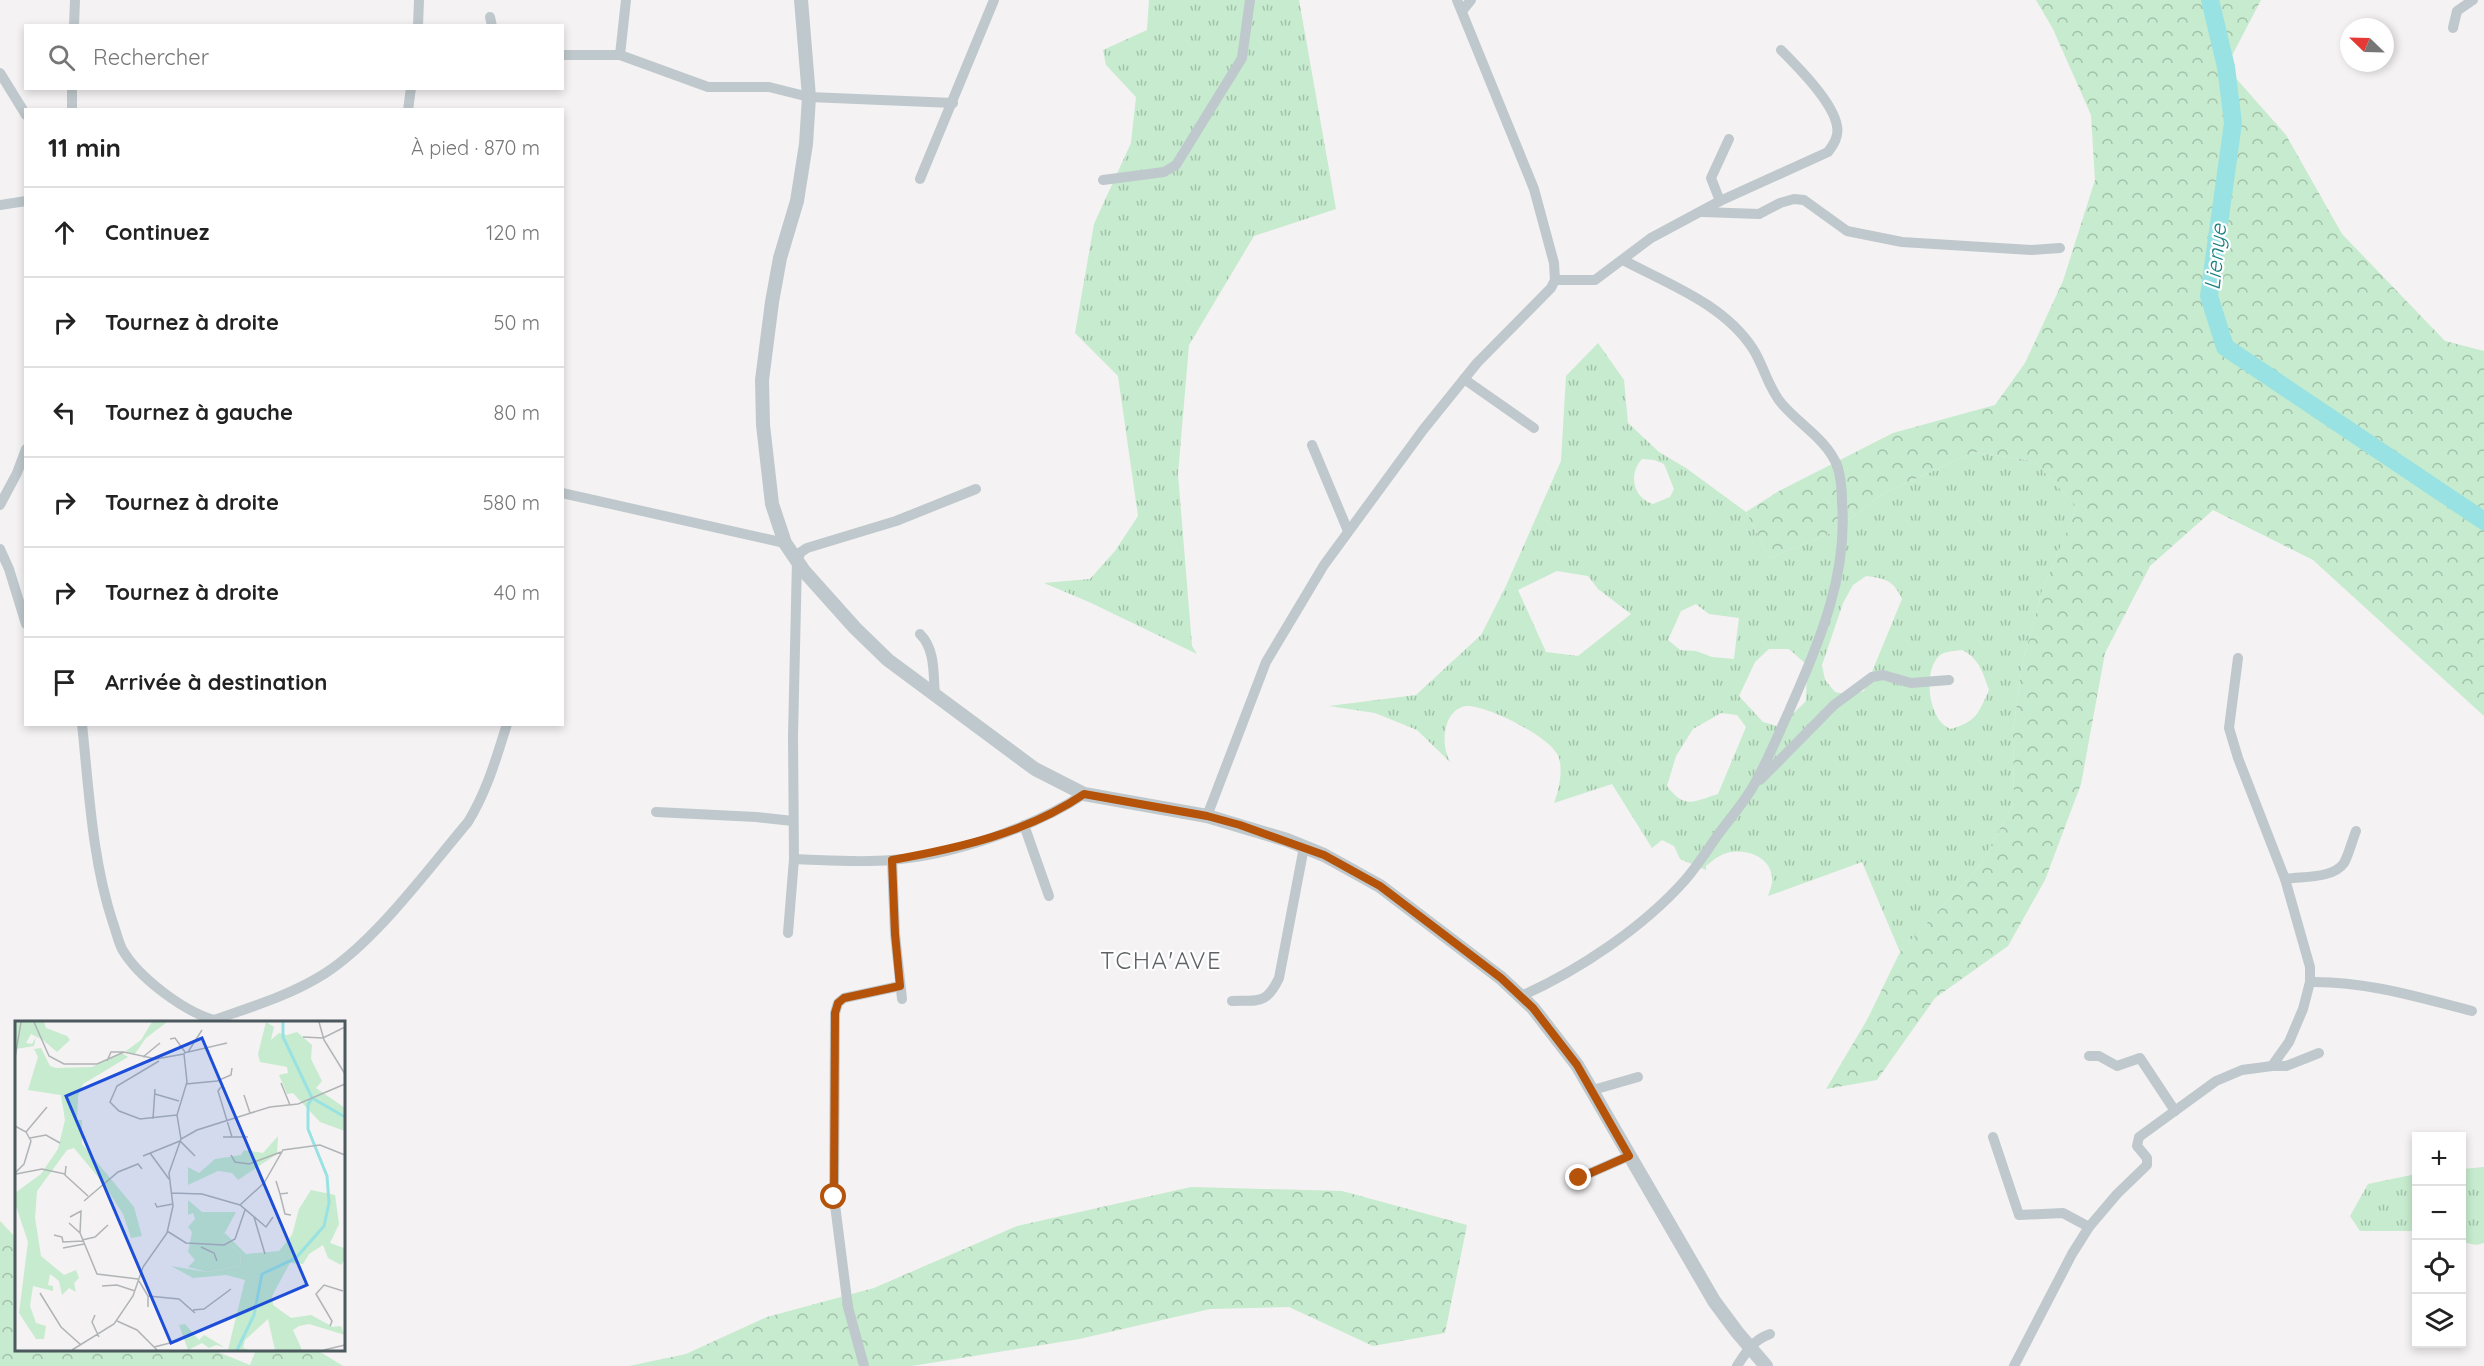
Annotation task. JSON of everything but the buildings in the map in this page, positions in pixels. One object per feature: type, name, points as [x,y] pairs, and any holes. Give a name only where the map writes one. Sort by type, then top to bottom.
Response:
[{"type":"street","points":[[74,24],[75,0]]},
{"type":"street","points":[[418,0],[418,24]]},
{"type":"street","points":[[620,56],[627,0]]},
{"type":"street","points":[[801,0],[809,97],[806,144],[797,201],[780,258],[762,380],[766,464],[772,504],[785,543],[804,571],[855,628],[888,660],[1035,770],[1084,794],[1207,816],[1304,847],[1341,863],[1380,886],[1501,978],[1521,996],[1553,1033],[1593,1090],[1714,1301],[1766,1366]]},
{"type":"street","points":[[921,179],[994,0]]},
{"type":"street","points":[[1103,180],[1164,172],[1176,165],[1242,58],[1250,0]]},
{"type":"street","points":[[1207,816],[1266,662],[1324,566],[1423,430],[1464,379],[1551,288],[1555,280],[1554,263],[1534,189],[1457,0]]},
{"type":"street","points":[[1462,11],[1471,0]]},
{"type":"street","points":[[2453,28],[2457,11],[2473,0]]},
{"type":"street","points":[[1555,280],[1595,280],[1652,238],[1720,201],[1828,152],[1834,144],[1837,127],[1834,118],[1812,82],[1781,50]]},
{"type":"street","points":[[564,55],[620,56],[708,87],[769,87],[809,97],[953,103]]},
{"type":"street","points":[[0,73],[24,112]]},
{"type":"street","points":[[72,90],[72,108]]},
{"type":"street","points":[[408,108],[411,90]]},
{"type":"street","points":[[1720,201],[1711,178],[1729,139]]},
{"type":"street","points":[[1702,212],[1759,214],[1780,203],[1794,199],[1804,200],[1847,231],[1902,242],[2031,250],[2060,248]]},
{"type":"street","points":[[0,205],[24,201]]},
{"type":"street","points":[[1623,260],[1695,298],[1727,319],[1753,349],[1772,390],[1782,405],[1828,450],[1837,465],[1841,482],[1843,515],[1841,567],[1830,610],[1790,708],[1752,789]]},
{"type":"street","points":[[1464,379],[1534,428]]},
{"type":"street","points":[[1312,445],[1348,531]]},
{"type":"street","points":[[0,505],[24,454]]},
{"type":"street","points":[[788,933],[794,860],[797,560],[801,552],[807,549],[896,521],[976,489]]},
{"type":"street","points":[[564,494],[601,500],[785,543]]},
{"type":"street","points":[[0,549],[9,568],[24,617]]},
{"type":"street","points":[[920,634],[927,641],[931,652],[935,696]]},
{"type":"street","points":[[2238,658],[2229,728],[2238,758],[2285,879],[2310,967],[2310,982],[2303,1009],[2289,1042],[2272,1065]]},
{"type":"street","points":[[1521,996],[1544,986],[1592,956],[1650,914],[1686,879],[1752,789],[1834,705],[1872,677],[1883,675],[1911,683],[1949,680]]},
{"type":"street","points":[[82,726],[100,872],[105,899],[122,948],[141,974],[172,997],[214,1020],[284,994],[325,974],[368,938],[468,822],[490,778],[506,726]]},
{"type":"street","points":[[794,860],[892,860],[987,839],[1065,807],[1084,794]]},
{"type":"street","points":[[656,812],[793,821]]},
{"type":"street","points":[[1024,825],[1049,896]]},
{"type":"street","points":[[2285,879],[2324,874],[2340,868],[2356,831]]},
{"type":"street","points":[[1232,1001],[1263,999],[1272,994],[1279,978],[1304,847]]},
{"type":"street","points":[[892,860],[902,999]]},
{"type":"street","points":[[2310,982],[2370,986],[2472,1011]]},
{"type":"street","points":[[864,1366],[848,1307],[834,1197],[835,1013],[838,1003],[844,998],[900,986]]},
{"type":"street","points":[[2014,1366],[2072,1254],[2089,1227],[2117,1194],[2147,1165],[2147,1158],[2138,1146],[2139,1137],[2229,1074],[2272,1065],[2286,1066],[2319,1053]]},
{"type":"street","points":[[2089,1056],[2099,1056],[2117,1066],[2140,1058],[2175,1111]]},
{"type":"street","points":[[1593,1090],[1638,1077]]},
{"type":"street","points":[[1993,1137],[2019,1215],[2063,1213],[2089,1227]]},
{"type":"street","points":[[1579,1178],[1629,1156]]},
{"type":"street","points":[[1737,1366],[1749,1347],[1760,1337],[1770,1334]]},
{"type":"green space","points":[[1149,0],[1299,0],[1336,209],[1254,236],[1189,345],[1178,474],[1192,646],[1197,654],[1044,583],[1090,579],[1115,551],[1138,516],[1118,376],[1075,333],[1094,224],[1131,143],[1136,97],[1106,65],[1103,50],[1147,30]]},
{"type":"green space","points":[[2036,0],[2261,0],[2226,67],[2286,135],[2342,234],[2445,341],[2484,351],[2484,716],[2313,560],[2213,510],[2150,566],[2105,653],[2081,784],[2045,880],[2008,946],[1935,998],[1877,1080],[1826,1089],[1867,1020],[1900,952],[1979,867],[2014,803],[2013,732],[2022,665],[2042,591],[2077,507],[2034,461],[1975,452],[1884,493],[1831,533],[1770,558],[1746,512],[1779,491],[1893,433],[1995,405],[2025,363],[2063,281],[2095,180],[2091,115],[2053,29]]},
{"type":"green space","points":[[1598,343],[1624,380],[1628,423],[1659,452],[1686,468],[1746,512],[1770,558],[1831,533],[1884,493],[1975,452],[2034,461],[2077,507],[2042,591],[2022,665],[2013,732],[2014,803],[1979,867],[1900,952],[1862,862],[1768,896],[1772,877],[1770,869],[1759,857],[1742,852],[1725,853],[1706,866],[1706,870],[1680,859],[1674,846],[1662,840],[1652,848],[1612,784],[1554,803],[1561,769],[1559,758],[1545,741],[1502,716],[1488,710],[1466,706],[1452,714],[1445,730],[1445,748],[1451,763],[1417,730],[1375,713],[1329,706],[1416,695],[1481,635],[1505,588],[1561,461],[1566,376]],"holes":[[[1642,459],[1664,464],[1674,489],[1670,497],[1653,504],[1641,497],[1634,478]],[[1557,571],[1588,576],[1598,589],[1631,614],[1578,656],[1546,652],[1518,590]],[[1866,576],[1879,578],[1892,584],[1902,599],[1864,691],[1850,695],[1835,692],[1825,680],[1822,665],[1843,603],[1853,585]],[[1696,604],[1709,614],[1739,618],[1734,659],[1680,650],[1668,640],[1681,611]],[[1769,649],[1789,649],[1807,665],[1806,701],[1780,727],[1763,722],[1739,696],[1755,662]],[[1962,650],[1973,657],[1989,690],[1976,716],[1951,729],[1937,717],[1930,695],[1934,662],[1940,655]],[[1721,713],[1737,715],[1746,727],[1718,794],[1690,802],[1684,801],[1673,793],[1667,786],[1676,756],[1693,729]]]},
{"type":"green space","points":[[2484,1167],[2484,1243],[2476,1245],[2466,1243],[2466,1169]]},
{"type":"green space","points":[[2412,1175],[2412,1231],[2360,1231],[2350,1216],[2368,1184]]},
{"type":"green space","points":[[1191,1187],[1342,1191],[1467,1225],[1445,1333],[1373,1346],[1289,1307],[1210,1309],[1079,1339],[912,1366],[629,1366],[686,1354],[767,1317],[874,1288],[1017,1226]]},
{"type":"green space","points":[[0,1221],[15,1237],[15,1351],[215,1351],[250,1365],[256,1351],[319,1351],[343,1366],[0,1366]]},
{"type":"waterway","name":"Lienye","points":[[2210,0],[2226,67],[2233,123],[2209,296],[2225,347],[2484,521]]},
{"type":"district","name":"TCHA'AVE","points":[[1161,961]]},
{"type":"route","points":[[834,1197],[835,1013],[838,1003],[844,998],[900,986],[892,860],[987,839],[1048,815],[1084,794],[1207,816],[1287,840],[1324,855],[1380,886],[1501,978],[1533,1008],[1577,1065],[1629,1156],[1579,1178]]}]
